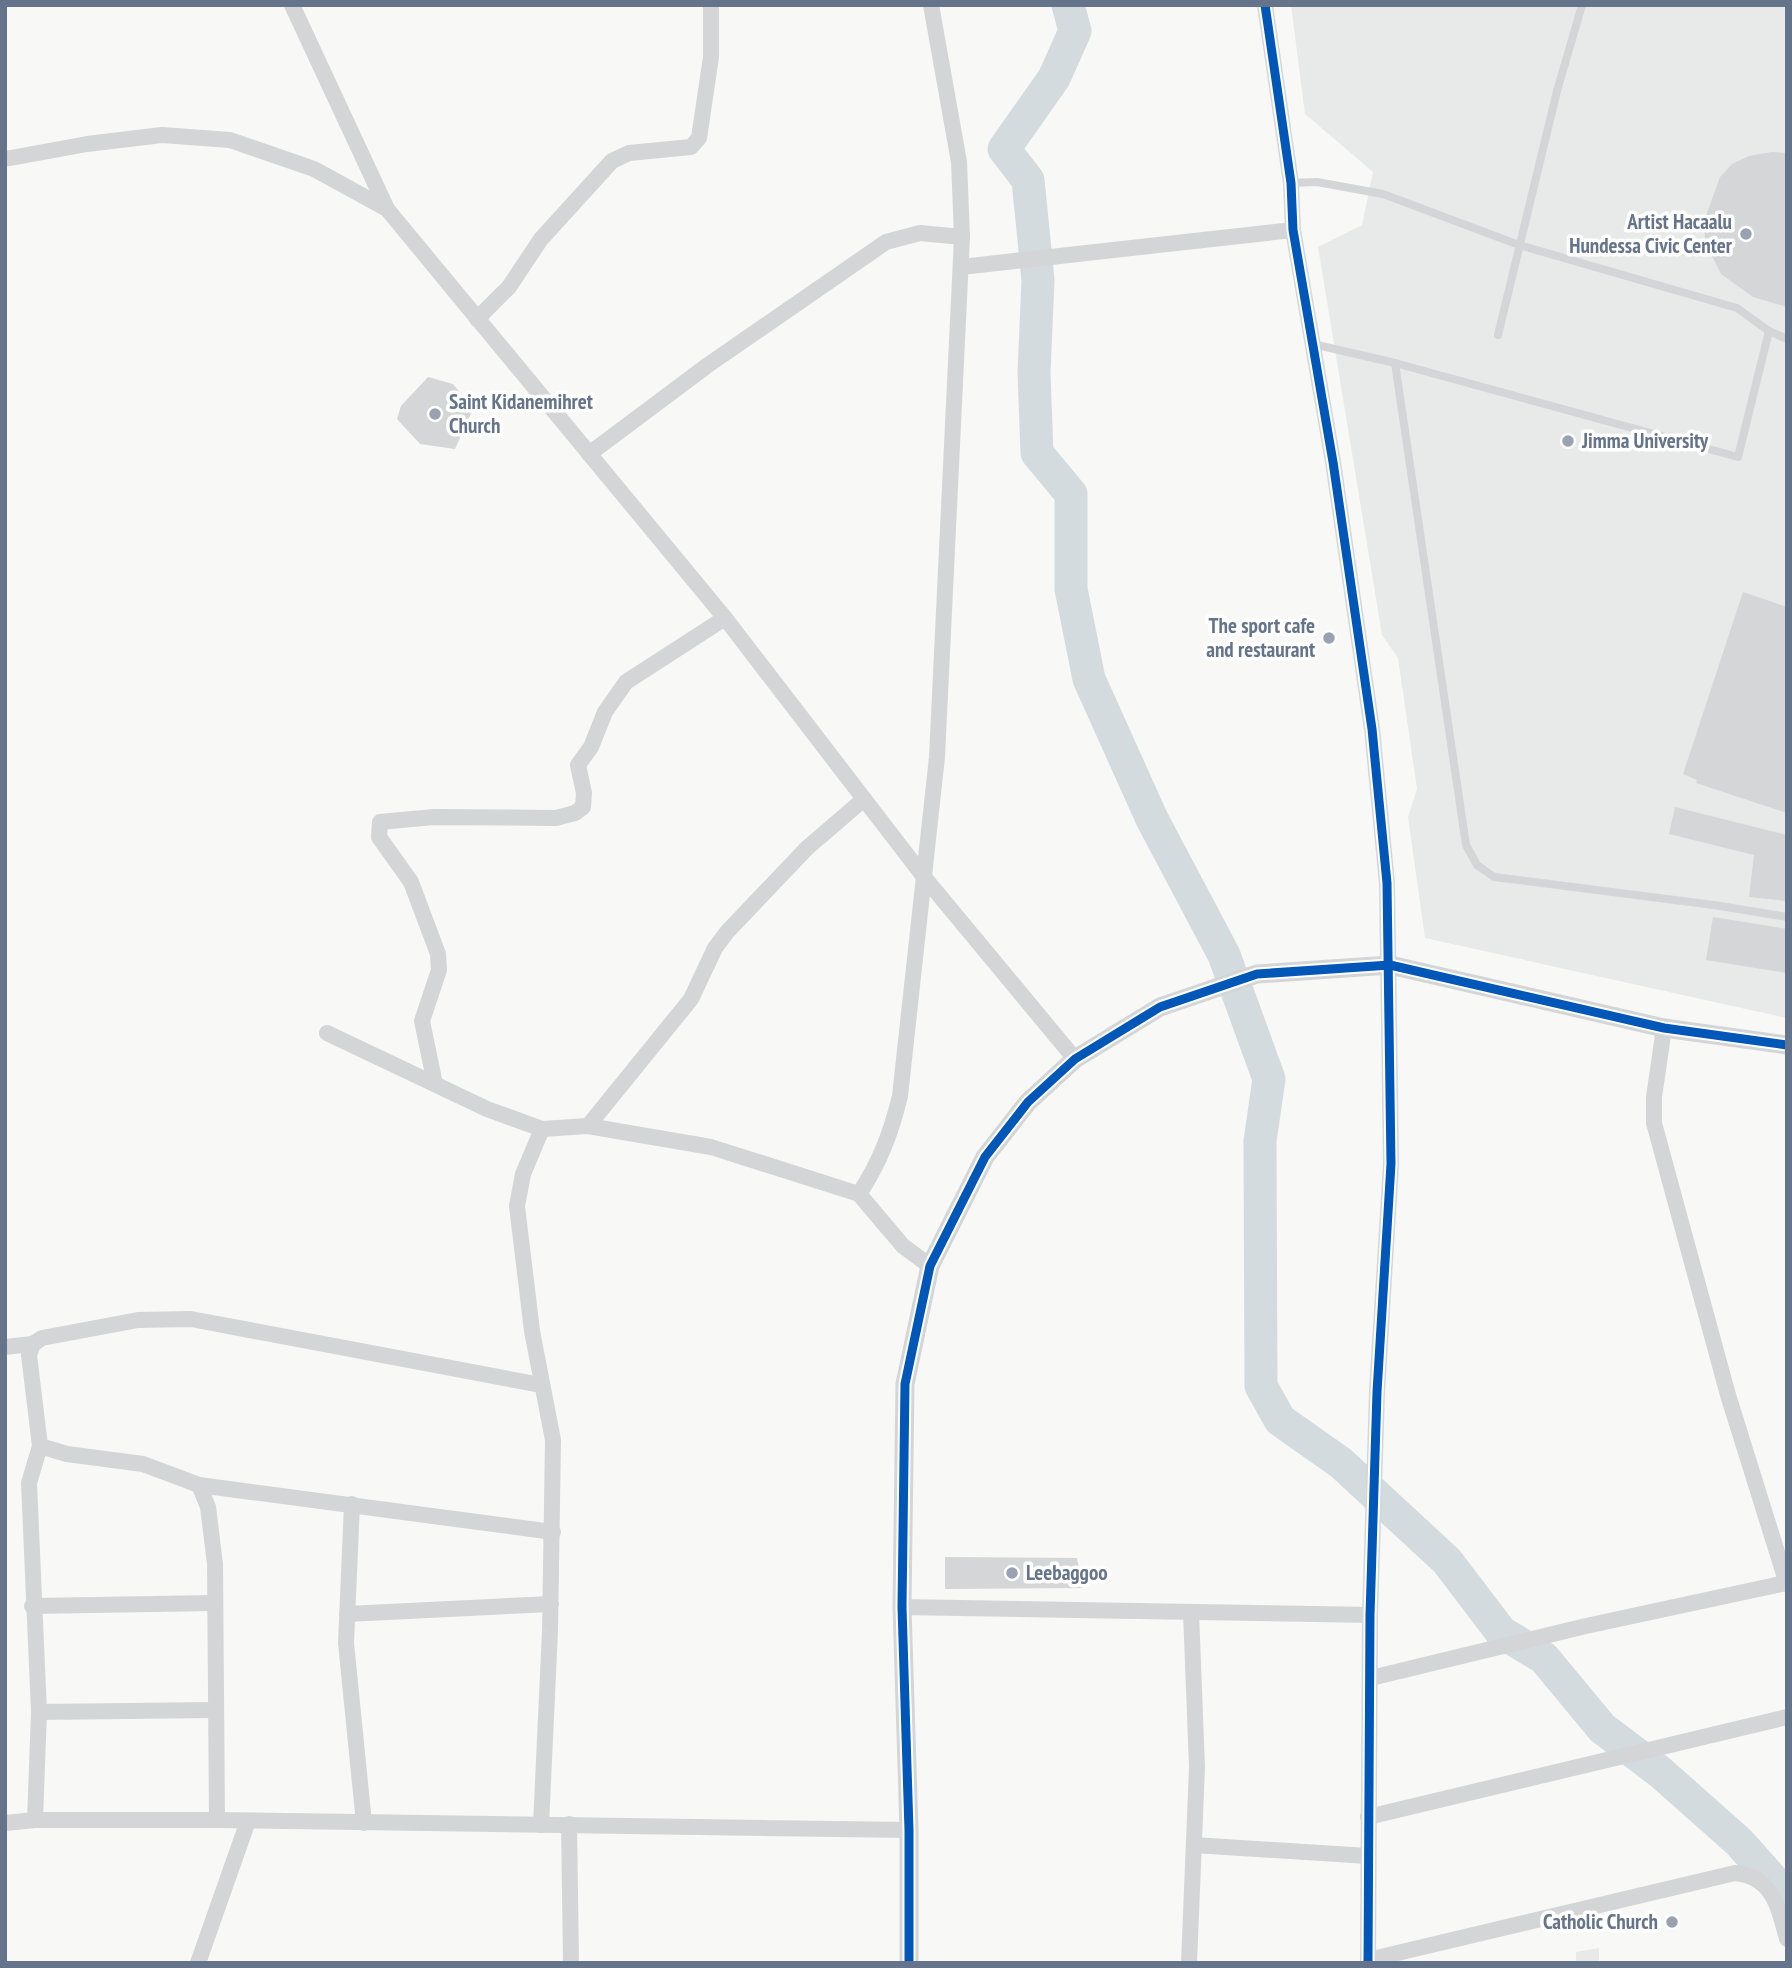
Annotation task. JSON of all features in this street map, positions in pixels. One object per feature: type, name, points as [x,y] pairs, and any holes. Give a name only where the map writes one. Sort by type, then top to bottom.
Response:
[{"type":"street","points":[[292,5],[387,209],[725,618],[924,877],[1075,1059]]},
{"type":"street","points":[[477,318],[509,287],[541,239],[612,161],[629,153],[691,146],[699,138],[710,57],[711,5]]},
{"type":"street","points":[[859,1194],[880,1163],[900,1096],[937,757],[961,237],[959,162],[931,5]]},
{"type":"street","points":[[1265,5],[1291,183],[1293,230],[1372,729],[1387,883],[1391,1164],[1377,1392],[1370,1615],[1368,1961],[1735,1873],[1751,1874],[1764,1882],[1779,1909],[1787,1939]]},
{"type":"street","points":[[5,159],[87,144],[162,135],[230,140],[314,169],[387,209]]},
{"type":"street","points":[[961,267],[1293,230]]},
{"type":"street","points":[[589,454],[708,365],[886,242],[920,233],[961,237]]},
{"type":"street","points":[[435,1084],[422,1021],[439,970],[438,954],[411,882],[379,837],[380,822],[434,817],[556,818],[575,813],[583,807],[584,793],[578,765],[591,747],[605,712],[626,682],[725,618]]},
{"type":"street","points":[[588,1126],[691,999],[715,948],[727,933],[807,848],[864,799]]},
{"type":"street","points":[[909,1963],[909,1830],[902,1607],[905,1384],[930,1266],[985,1157],[1028,1102],[1075,1059],[1168,1004],[1256,974],[1390,965],[1664,1028],[1787,1045]]},
{"type":"street","points":[[1371,1678],[1586,1626],[1787,1583],[1728,1395],[1654,1123],[1654,1097],[1664,1028]]},
{"type":"street","points":[[327,1032],[487,1109],[541,1129],[588,1126],[711,1147],[859,1194],[903,1246],[930,1266]]},
{"type":"street","points":[[541,1129],[523,1174],[517,1206],[541,1385],[553,1440],[551,1604],[541,1825]]},
{"type":"street","points":[[35,1820],[39,1712],[32,1606],[29,1483],[32,1464],[40,1446],[29,1355],[33,1345],[42,1338],[138,1320],[191,1319],[541,1385]]},
{"type":"street","points":[[5,1347],[33,1345]]},
{"type":"street","points":[[40,1446],[66,1454],[143,1464],[199,1485],[553,1532]]},
{"type":"street","points":[[199,1485],[208,1507],[215,1564],[214,1710],[217,1819]]},
{"type":"street","points":[[352,1504],[346,1643],[364,1823]]},
{"type":"street","points":[[32,1606],[214,1603]]},
{"type":"street","points":[[347,1614],[551,1604]]},
{"type":"street","points":[[902,1607],[1370,1615]]},
{"type":"street","points":[[1189,1963],[1197,1767],[1191,1612]]},
{"type":"street","points":[[39,1712],[214,1710]]},
{"type":"street","points":[[1368,1817],[1787,1717]]},
{"type":"street","points":[[5,1823],[35,1820],[217,1819],[909,1830]]},
{"type":"street","points":[[198,1963],[248,1821]]},
{"type":"street","points":[[569,1824],[571,1963]]},
{"type":"street","points":[[1194,1845],[1368,1856]]},
{"type":"lane","points":[[1498,335],[1554,103],[1582,5]]},
{"type":"lane","points":[[1291,183],[1317,182],[1382,194],[1519,245],[1737,308],[1769,331],[1787,339]]},
{"type":"lane","points":[[1313,344],[1395,363],[1738,457],[1769,331]]},
{"type":"lane","points":[[1395,363],[1466,845],[1476,865],[1493,877],[1714,905],[1787,918]]},
{"type":"shaded area","name":"Jimma University","points":[[1291,5],[1787,5],[1787,1018],[1425,938],[1408,817],[1417,789],[1398,658],[1382,635],[1318,247],[1362,225],[1373,172],[1305,114]]},
{"type":"shaded area","name":"Catholic Church","points":[[1599,1948],[1599,1962],[1610,1963],[1576,1963],[1576,1952]]},
{"type":"building","name":"Artist Hacaalu Hundessa Civic Center","points":[[1772,152],[1787,153],[1787,307],[1753,297],[1721,274],[1706,244],[1703,224],[1720,177],[1732,164],[1749,156]]},
{"type":"building","name":"Saint Kidanemihret Church","points":[[428,377],[453,384],[473,409],[455,449],[420,444],[397,419],[401,406]]},
{"type":"building","points":[[1743,592],[1787,607],[1787,813],[1696,783],[1697,780],[1683,774]]},
{"type":"building","points":[[1675,807],[1787,835],[1787,901],[1749,897],[1754,855],[1669,834]]},
{"type":"building","points":[[1713,917],[1787,929],[1787,973],[1706,960]]},
{"type":"building","name":"Leebaggoo","points":[[945,1557],[1077,1558],[1083,1588],[945,1589]]},
{"type":"waterway","points":[[1068,5],[1075,31],[1054,78],[1004,149],[1028,180],[1038,280],[1034,373],[1037,453],[1071,494],[1071,589],[1089,679],[1152,819],[1224,955],[1269,1079],[1260,1141],[1261,1386],[1280,1420],[1341,1463],[1447,1561],[1501,1632],[1544,1658],[1602,1728],[1660,1772],[1739,1842],[1787,1896]]},
{"type":"cycle path","points":[[1265,5],[1291,183],[1293,230],[1333,462],[1372,729],[1387,883],[1391,1164],[1377,1392],[1370,1615],[1368,1963]]},
{"type":"cycle path","points":[[909,1963],[909,1830],[902,1607],[905,1384],[930,1266],[985,1157],[1028,1102],[1075,1059],[1160,1007],[1257,974],[1390,965],[1664,1028],[1787,1045]]},
{"type":"place","name":"Artist Hacaalu Hundessa Civic Center","points":[[1746,234]]},
{"type":"place","name":"Saint Kidanemihret Church","points":[[435,414]]},
{"type":"place","name":"Jimma University","points":[[1568,441]]},
{"type":"place","name":"The sport cafe and restaurant","points":[[1329,638]]},
{"type":"place","name":"Leebaggoo","points":[[1012,1573]]},
{"type":"place","name":"Catholic Church","points":[[1672,1922]]}]
